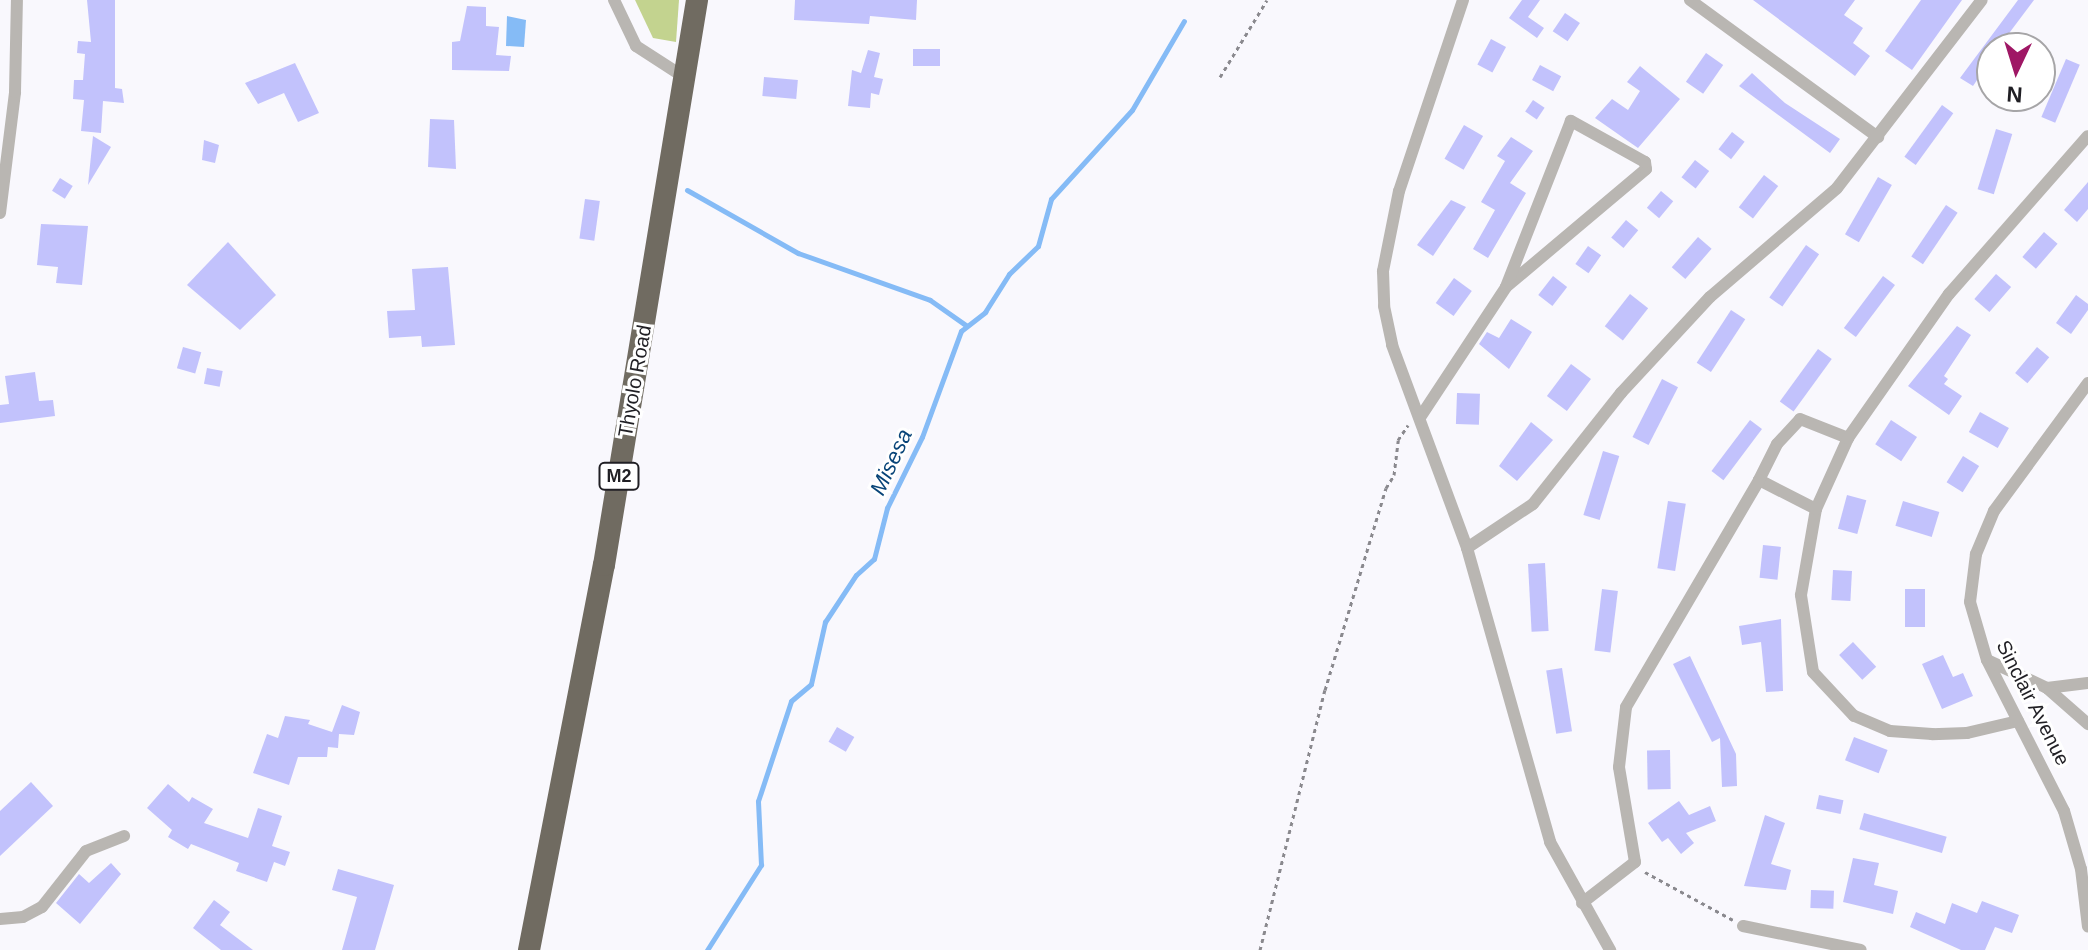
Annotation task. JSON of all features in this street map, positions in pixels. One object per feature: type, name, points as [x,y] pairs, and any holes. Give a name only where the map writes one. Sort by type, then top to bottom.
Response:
[{"type":"highway","name":"Thyolo Road","points":[[529,950],[604,565],[687,79],[697,0]]},
{"type":"street","points":[[0,213],[15,92],[17,0]]},
{"type":"street","points":[[614,0],[636,46],[687,79]]},
{"type":"street","points":[[1463,0],[1399,191],[1383,271],[1392,345],[1421,416],[1467,548],[1526,770],[1553,850],[1610,950]]},
{"type":"street","points":[[1690,0],[1878,137]]},
{"type":"street","points":[[1467,548],[1533,504],[1621,393],[1694,313],[1837,188],[1982,0]]},
{"type":"street","points":[[1421,416],[1506,287],[1571,121],[1645,162],[1646,169],[1506,287]]},
{"type":"street","points":[[2018,721],[1967,733],[1890,731],[1854,716],[1813,672],[1800,613],[1816,509],[1848,438],[1949,294],[2088,136]]},
{"type":"street","name":"Sinclair Avenue","points":[[2088,383],[2043,438],[1980,539],[1970,602],[1987,660],[2064,811],[2081,869],[2088,927]]},
{"type":"street","points":[[1582,903],[1635,862],[1619,767],[1626,707],[1777,444],[1800,419],[1848,438]]},
{"type":"street","points":[[1759,480],[1816,509]]},
{"type":"street","points":[[1987,660],[2047,688],[2088,724]]},
{"type":"street","points":[[2047,688],[2088,683]]},
{"type":"street","points":[[0,919],[23,917],[42,907],[86,851],[124,836]]},
{"type":"street","points":[[1743,926],[1861,950]]},
{"type":"path","points":[[1220,77],[1267,0]]},
{"type":"path","points":[[1260,950],[1325,690],[1386,488],[1394,475],[1398,440],[1421,416]]},
{"type":"path","points":[[1635,862],[1743,926]]},
{"type":"green space","points":[[635,0],[679,0],[676,42],[653,38]]},
{"type":"water","points":[[507,16],[526,20],[524,47],[506,46]]},
{"type":"building","points":[[87,0],[115,0],[115,88],[122,89],[124,103],[103,101],[101,133],[81,131],[84,100],[73,99],[74,80],[83,80],[85,54],[77,53],[78,41],[91,42]]},
{"type":"building","points":[[795,0],[917,0],[916,20],[870,16],[869,24],[794,20]]},
{"type":"building","points":[[1522,0],[1540,0],[1528,17],[1544,28],[1537,38],[1509,18]]},
{"type":"building","points":[[1753,0],[1855,0],[1844,15],[1863,28],[1853,43],[1870,56],[1855,76]]},
{"type":"building","points":[[1921,0],[1962,0],[1912,70],[1885,51]]},
{"type":"building","points":[[2018,0],[2034,0],[2010,32],[1994,32]]},
{"type":"building","points":[[467,6],[486,7],[486,26],[499,27],[496,55],[511,56],[509,71],[452,70],[452,42],[460,41]]},
{"type":"building","points":[[1565,13],[1580,23],[1568,41],[1553,31]]},
{"type":"building","points":[[1491,39],[1506,47],[1492,73],[1477,65]]},
{"type":"building","points":[[913,49],[940,49],[940,66],[913,66]]},
{"type":"building","points":[[868,50],[880,53],[874,77],[883,79],[879,95],[871,93],[870,108],[848,106],[852,70],[861,73]]},
{"type":"building","points":[[1706,53],[1723,65],[1703,94],[1686,82]]},
{"type":"building","points":[[1976,56],[1976,82],[1973,86],[1960,78]]},
{"type":"building","points":[[2066,59],[2080,65],[2055,123],[2041,117],[2044,112],[2056,112],[2056,83]]},
{"type":"building","points":[[295,63],[319,113],[298,122],[284,93],[258,104],[245,83]]},
{"type":"building","points":[[1540,65],[1561,76],[1553,91],[1532,80]]},
{"type":"building","points":[[1640,66],[1680,99],[1638,148],[1595,118],[1612,99],[1628,110],[1640,91],[1627,82]]},
{"type":"building","points":[[1752,73],[1785,103],[1840,139],[1830,153],[1739,86]]},
{"type":"building","points":[[764,77],[798,80],[796,99],[762,96]]},
{"type":"building","points":[[1533,100],[1545,108],[1537,119],[1525,112]]},
{"type":"building","points":[[1942,105],[1953,113],[1916,165],[1904,157]]},
{"type":"building","points":[[430,119],[454,120],[456,169],[428,167]]},
{"type":"building","points":[[1464,125],[1483,136],[1464,170],[1444,159]]},
{"type":"building","points":[[1996,129],[2012,134],[1994,194],[1978,189]]},
{"type":"building","points":[[1732,132],[1745,142],[1731,159],[1718,149]]},
{"type":"building","points":[[93,136],[111,147],[88,185]]},
{"type":"building","points":[[1511,137],[1533,151],[1510,183],[1526,193],[1488,258],[1473,249],[1495,210],[1481,202],[1505,161],[1497,156]]},
{"type":"building","points":[[204,140],[219,145],[215,163],[202,160]]},
{"type":"building","points":[[1695,160],[1709,171],[1696,188],[1681,177]]},
{"type":"building","points":[[1764,175],[1778,186],[1753,218],[1739,207]]},
{"type":"building","points":[[1878,177],[1892,185],[1859,242],[1845,234]]},
{"type":"building","points":[[60,178],[73,186],[65,199],[52,191]]},
{"type":"building","points":[[2088,182],[2088,209],[2077,222],[2064,210]]},
{"type":"building","points":[[1661,191],[1673,201],[1659,218],[1647,208]]},
{"type":"building","points":[[585,199],[600,201],[594,241],[579,239]]},
{"type":"building","points":[[1451,200],[1466,207],[1433,256],[1417,245]]},
{"type":"building","points":[[1946,205],[1958,213],[1923,264],[1911,256]]},
{"type":"building","points":[[1626,220],[1638,230],[1623,248],[1611,238]]},
{"type":"building","points":[[41,224],[88,226],[82,285],[56,283],[58,267],[37,265]]},
{"type":"building","points":[[2044,232],[2058,244],[2036,269],[2022,257]]},
{"type":"building","points":[[1698,237],[1712,249],[1685,279],[1672,267]]},
{"type":"building","points":[[228,242],[276,295],[240,330],[187,285]]},
{"type":"building","points":[[1806,245],[1819,254],[1782,307],[1769,297]]},
{"type":"building","points":[[1588,246],[1601,255],[1588,273],[1575,264]]},
{"type":"building","points":[[448,267],[455,345],[422,347],[421,336],[389,338],[387,311],[415,310],[412,269]]},
{"type":"building","points":[[1996,274],[2011,287],[1989,312],[1974,299]]},
{"type":"building","points":[[1553,276],[1567,287],[1552,306],[1538,295]]},
{"type":"building","points":[[1883,276],[1895,285],[1856,337],[1844,328]]},
{"type":"building","points":[[1454,278],[1472,291],[1454,316],[1436,303]]},
{"type":"building","points":[[1630,294],[1648,308],[1623,340],[1605,326]]},
{"type":"building","points":[[2076,295],[2088,304],[2088,310],[2071,334],[2056,323]]},
{"type":"building","points":[[1731,310],[1745,319],[1711,372],[1697,363]]},
{"type":"building","points":[[1511,319],[1532,332],[1509,369],[1479,344],[1487,332],[1499,338]]},
{"type":"building","points":[[1957,326],[1971,335],[1944,376],[1948,379],[1944,384],[1962,396],[1949,415],[1908,386]]},
{"type":"building","points":[[183,347],[201,352],[195,373],[177,368]]},
{"type":"building","points":[[2037,347],[2049,357],[2027,383],[2015,373]]},
{"type":"building","points":[[1818,349],[1832,359],[1794,412],[1780,402]]},
{"type":"building","points":[[1571,364],[1591,379],[1567,411],[1547,396]]},
{"type":"building","points":[[207,368],[223,371],[220,387],[204,384]]},
{"type":"building","points":[[35,372],[39,401],[53,400],[55,416],[0,423],[0,405],[9,404],[5,376]]},
{"type":"building","points":[[1662,379],[1678,387],[1649,445],[1632,437]]},
{"type":"building","points":[[1457,393],[1480,394],[1479,425],[1456,424]]},
{"type":"building","points":[[1980,412],[2009,428],[1998,448],[1969,432]]},
{"type":"building","points":[[1750,420],[1762,429],[1723,480],[1711,471]]},
{"type":"building","points":[[1891,420],[1917,437],[1901,461],[1875,444]]},
{"type":"building","points":[[1531,422],[1553,440],[1517,481],[1499,466]]},
{"type":"building","points":[[1603,451],[1619,456],[1600,520],[1583,515]]},
{"type":"building","points":[[1963,456],[1979,466],[1963,492],[1947,482]]},
{"type":"building","points":[[1847,495],[1866,500],[1857,534],[1838,529]]},
{"type":"building","points":[[1668,501],[1686,504],[1675,571],[1657,568]]},
{"type":"building","points":[[1903,501],[1939,512],[1932,537],[1895,526]]},
{"type":"building","points":[[1763,545],[1781,547],[1777,580],[1760,578]]},
{"type":"building","points":[[1545,563],[1549,631],[1532,632],[1528,564]]},
{"type":"building","points":[[1833,570],[1852,571],[1850,601],[1831,600]]},
{"type":"building","points":[[1602,589],[1618,591],[1610,652],[1594,651]]},
{"type":"building","points":[[1905,589],[1925,589],[1925,627],[1905,627]]},
{"type":"building","points":[[1781,619],[1783,691],[1766,692],[1761,642],[1742,645],[1739,626]]},
{"type":"building","points":[[1853,642],[1876,667],[1862,680],[1839,655]]},
{"type":"building","points":[[1943,655],[1953,677],[1963,673],[1973,696],[1942,709],[1922,664]]},
{"type":"building","points":[[1690,656],[1736,754],[1737,786],[1722,787],[1720,738],[1712,742],[1673,664]]},
{"type":"building","points":[[1562,668],[1572,731],[1556,734],[1546,671]]},
{"type":"building","points":[[342,705],[360,712],[354,735],[339,734],[338,748],[328,747],[327,757],[298,757],[289,785],[253,773],[267,734],[278,738],[285,716],[310,720],[308,724],[332,732]]},
{"type":"building","points":[[837,727],[854,737],[846,752],[828,742]]},
{"type":"building","points":[[1854,737],[1888,750],[1879,773],[1845,760]]},
{"type":"building","points":[[1647,750],[1670,750],[1671,789],[1648,789]]},
{"type":"building","points":[[31,782],[53,806],[0,856],[0,811]]},
{"type":"building","points":[[168,784],[189,802],[192,797],[213,809],[204,823],[248,838],[258,808],[282,816],[272,846],[290,852],[285,866],[274,862],[267,882],[236,871],[239,863],[191,844],[188,849],[168,837],[172,830],[147,808]]},
{"type":"building","points":[[1819,795],[1843,800],[1841,814],[1816,809]]},
{"type":"building","points":[[1679,801],[1689,815],[1710,806],[1716,821],[1686,833],[1694,843],[1681,854],[1668,838],[1662,842],[1648,823]]},
{"type":"building","points":[[1864,813],[1947,837],[1942,853],[1859,829]]},
{"type":"building","points":[[1765,815],[1785,823],[1771,864],[1791,870],[1786,890],[1744,886]]},
{"type":"building","points":[[1853,858],[1879,863],[1874,885],[1898,891],[1893,914],[1843,902]]},
{"type":"building","points":[[111,863],[121,874],[80,924],[56,903],[79,874],[89,883]]},
{"type":"building","points":[[338,869],[394,885],[375,950],[342,950],[357,897],[332,890]]},
{"type":"building","points":[[1811,890],[1834,891],[1833,909],[1810,908]]},
{"type":"building","points":[[214,900],[230,912],[220,925],[253,950],[221,950],[193,928]]},
{"type":"building","points":[[1982,901],[2019,915],[2012,933],[1995,927],[1985,950],[1961,950],[1910,927],[1916,912],[1945,924],[1952,903],[1977,913]]},
{"type":"waterway","name":"Misesa","points":[[707,950],[761,865],[758,801],[791,701],[811,684],[825,622],[856,575],[874,559],[887,508],[922,437],[961,331],[985,312],[1009,274],[1038,246],[1051,199],[1132,110],[1184,21]]},
{"type":"waterway","points":[[687,190],[798,253],[930,300],[967,326]]}]
